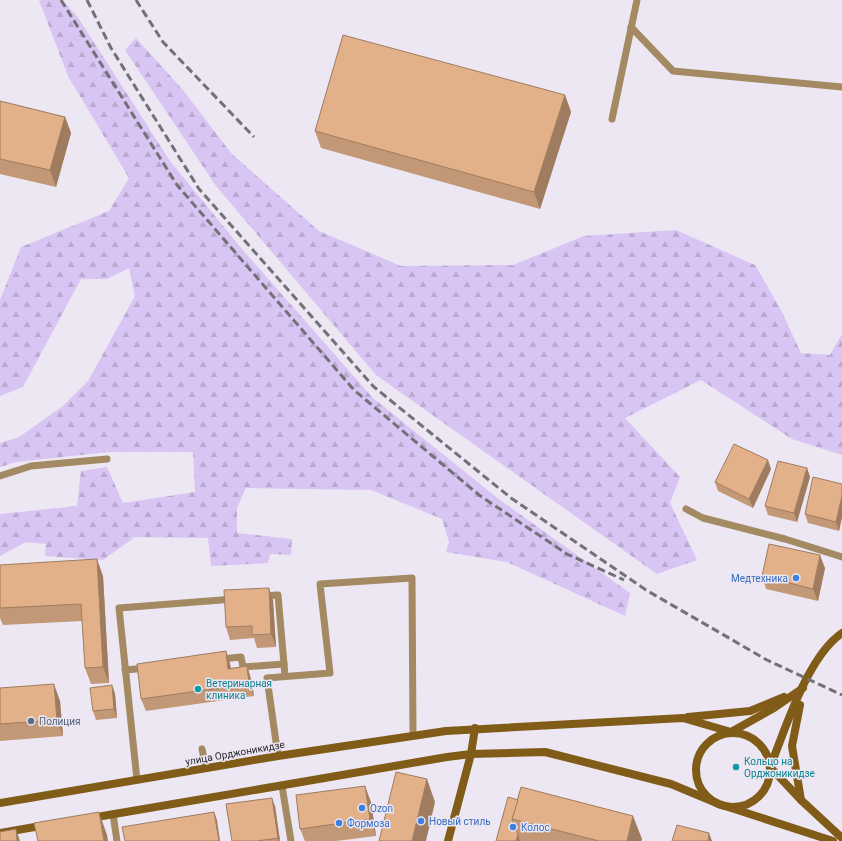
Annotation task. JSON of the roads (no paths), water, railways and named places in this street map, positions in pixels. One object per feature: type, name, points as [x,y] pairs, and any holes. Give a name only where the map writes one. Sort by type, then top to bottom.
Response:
[{"type":"main road","points":[[803,688],[774,708],[731,732],[719,735],[708,742],[700,752],[696,764],[696,776],[700,788],[708,798],[729,807],[740,806],[759,796],[765,788],[769,778],[770,767],[803,688],[823,652],[842,633]]},
{"type":"main road","points":[[801,800],[792,746],[803,688]]},
{"type":"main road","name":"улица Орджоникидзе","points":[[0,803],[278,756],[475,728],[684,718],[750,711],[803,688]]},
{"type":"main road","points":[[684,718],[748,736],[762,746],[770,767],[801,800],[842,838]]},
{"type":"main road","points":[[448,841],[471,754],[475,728]]},
{"type":"main road","points":[[83,819],[471,754],[545,752],[671,784],[719,804],[819,839],[833,841]]},
{"type":"main road","points":[[0,833],[53,824]]},
{"type":"lane","points":[[612,118],[636,0]]},
{"type":"lane","points":[[631,27],[673,71],[842,87]]},
{"type":"lane","points":[[0,476],[31,466],[107,459]]},
{"type":"lane","points":[[686,508],[703,518],[785,539],[842,557]]},
{"type":"lane","points":[[278,756],[267,678],[330,673],[320,584],[412,578],[413,736]]},
{"type":"lane","points":[[256,597],[278,595],[285,676]]},
{"type":"lane","points":[[137,780],[119,608],[240,598]]},
{"type":"lane","points":[[210,660],[242,657],[243,666],[284,664]]},
{"type":"lane","points":[[125,670],[156,666]]},
{"type":"lane","points":[[202,749],[206,768]]},
{"type":"lane","points":[[282,786],[291,841]]},
{"type":"lane","points":[[113,814],[117,841]]},
{"type":"railway","points":[[61,0],[177,185],[354,390],[479,495],[567,554],[624,580]]},
{"type":"railway","points":[[87,0],[111,48],[199,189],[374,387],[511,498],[646,590],[767,660],[842,695]]},
{"type":"railway","points":[[136,0],[163,42],[254,137]]},
{"type":"place","name":"Медтехника","points":[[796,578]]},
{"type":"place","name":"Ветеринарная клиника","points":[[198,689]]},
{"type":"place","name":"Полиция","points":[[31,721]]},
{"type":"place","name":"Кольцо на Орджоникидзе","points":[[736,767]]},
{"type":"place","name":"Ozon","points":[[362,808]]},
{"type":"place","name":"Новый стиль","points":[[421,821]]},
{"type":"place","name":"Формоза","points":[[339,823]]},
{"type":"place","name":"Колос","points":[[513,827]]}]
